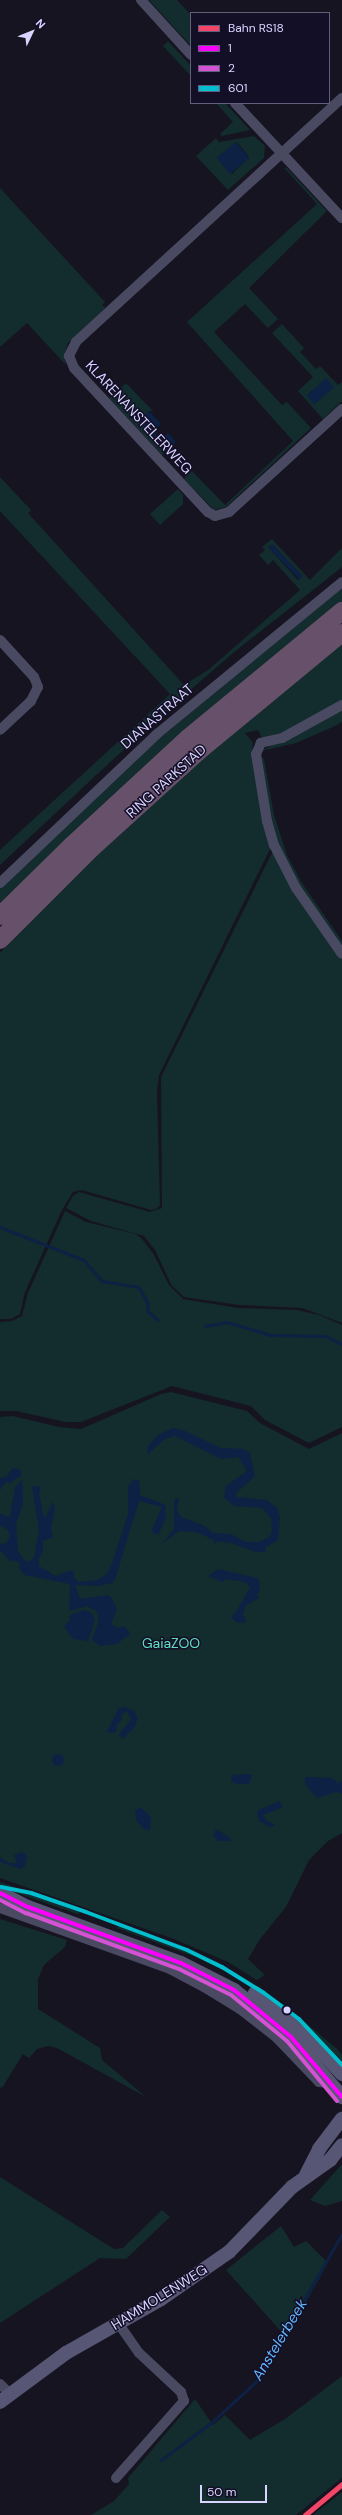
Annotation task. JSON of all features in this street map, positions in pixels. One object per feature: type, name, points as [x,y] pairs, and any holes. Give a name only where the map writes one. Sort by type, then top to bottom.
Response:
[{"type":"highway","name":"RING PARKSTAD","points":[[0,916],[76,841],[188,738],[342,611]]},
{"type":"highway","name":"RING PARKSTAD","points":[[0,940],[93,847],[200,750],[342,633]]},
{"type":"main road","points":[[1,1899],[175,1961],[234,1990],[291,2037],[342,2097]]},
{"type":"main road","points":[[81,1927],[185,1956],[237,1982],[295,2024],[342,2074]]},
{"type":"main road","name":"HAMMOLENWEG","points":[[305,2175],[319,2149],[342,2119]]},
{"type":"main road","name":"HAMMOLENWEG","points":[[5,2399],[66,2353],[161,2300],[229,2252],[305,2175],[330,2160],[342,2145]]},
{"type":"street","points":[[141,0],[190,54]]},
{"type":"street","points":[[282,153],[342,98]]},
{"type":"street","points":[[237,104],[342,218]]},
{"type":"street","name":"KLARENANSTELERWEG","points":[[282,153],[76,342],[69,351],[70,361],[202,506],[215,516],[229,512],[342,409]]},
{"type":"street","name":"DIANASTRAAT","points":[[0,883],[157,734],[342,582]]},
{"type":"street","points":[[0,640],[34,677],[38,687],[31,701],[0,730]]},
{"type":"street","points":[[342,705],[282,738],[264,742],[258,746],[256,754],[261,788],[274,846],[291,879],[342,954]]},
{"type":"street","points":[[116,2478],[184,2401],[181,2392],[129,2343],[118,2323]]},
{"type":"street","points":[[0,2384],[5,2399]]},
{"type":"green space","points":[[149,0],[177,0],[190,14],[190,45]]},
{"type":"green space","points":[[168,41],[190,65],[190,75],[163,46]]},
{"type":"green space","points":[[217,104],[226,104],[250,130],[222,136],[220,134],[233,122]]},
{"type":"green space","points":[[254,136],[265,146],[264,158],[228,190],[196,156],[216,138],[219,142]],"holes":[[[237,142],[249,157],[232,174],[218,157]]]},
{"type":"green space","points":[[286,167],[327,211],[249,288],[278,319],[268,328],[245,304],[214,332],[282,405],[287,402],[311,428],[226,507],[214,510],[184,479],[192,471],[225,505],[293,441],[187,322],[317,204],[285,169]]},
{"type":"green space","points":[[0,188],[105,302],[102,305],[105,307],[104,309],[68,343],[64,357],[66,365],[27,323],[0,347]]},
{"type":"green space","points":[[282,324],[304,348],[300,352],[316,369],[320,366],[338,385],[342,382],[342,401],[323,419],[298,391],[313,377],[272,333]]},
{"type":"green space","points":[[126,383],[153,411],[149,411],[139,421],[166,451],[162,455],[109,398]]},
{"type":"green space","points":[[0,477],[31,510],[28,513],[184,685],[208,670],[300,590],[273,560],[268,565],[259,555],[265,550],[262,547],[272,539],[310,580],[342,548],[342,567],[233,653],[151,724],[0,865],[0,850],[170,694],[0,511]],"holes":[[[270,545],[274,546],[302,576],[298,580],[269,548]]]},
{"type":"green space","points":[[178,489],[183,495],[183,504],[160,525],[150,514]]},
{"type":"green space","points":[[342,588],[342,603],[0,905],[0,888],[153,744]]},
{"type":"green space","points":[[342,641],[342,701],[281,735],[262,738],[258,730],[245,733],[253,743],[252,751],[271,847],[159,1075],[157,1092],[160,1205],[156,1209],[151,1210],[82,1190],[73,1192],[62,1210],[25,1292],[20,1314],[11,1319],[0,1319],[0,953],[69,879],[175,780]]},
{"type":"green space","points":[[342,707],[342,722],[335,726],[296,743],[261,751]]},
{"type":"green space","points":[[260,756],[264,759],[274,815],[287,855],[302,883],[342,941],[342,949],[292,875],[275,838]]},
{"type":"green space","points":[[273,851],[342,959],[342,1323],[302,1308],[239,1305],[184,1297],[172,1286],[155,1250],[144,1236],[91,1221],[66,1208],[73,1196],[79,1192],[150,1212],[162,1208],[161,1077]]},
{"type":"green space","points":[[65,1211],[86,1222],[136,1234],[153,1253],[169,1285],[183,1299],[238,1308],[297,1310],[319,1315],[342,1325],[342,1427],[309,1443],[265,1420],[251,1406],[172,1386],[81,1422],[66,1422],[16,1411],[0,1411],[0,1322],[12,1321],[22,1316],[28,1293]]},
{"type":"green space","name":"GaiaZOO","points":[[171,1392],[247,1411],[260,1423],[309,1449],[342,1433],[342,1833],[328,1841],[309,1860],[286,1907],[260,1939],[248,1959],[265,1975],[257,1980],[228,1962],[174,1939],[0,1878],[0,1417],[13,1416],[59,1427],[81,1429],[161,1394]]},
{"type":"green space","points":[[0,1882],[80,1910],[79,1914],[0,1887]]},
{"type":"green space","points":[[0,1919],[67,1940],[65,1947],[44,1965],[38,1979],[38,2009],[100,2048],[102,2060],[146,2097],[57,2048],[48,2046],[37,2049],[29,2058],[23,2054],[2,2088],[0,2087]]},
{"type":"green space","points":[[119,1924],[187,1949],[263,1988],[195,1957],[117,1928]]},
{"type":"green space","points":[[288,2008],[336,2048],[342,2055],[342,2070],[287,2011]]},
{"type":"green space","points":[[342,2164],[342,2201],[325,2206],[310,2200]]},
{"type":"green space","points":[[0,2177],[114,2249],[123,2248],[162,2210],[170,2217],[126,2259],[100,2258],[0,2323]]},
{"type":"green space","points":[[281,2226],[294,2247],[306,2241],[328,2263],[286,2337],[226,2270]]},
{"type":"green space","points":[[342,2376],[342,2478],[296,2515],[91,2515],[114,2501],[129,2484],[128,2478],[195,2399],[213,2425],[225,2415],[250,2440],[285,2419]]},
{"type":"green space","points":[[342,2492],[342,2515],[313,2515]]},
{"type":"water","points":[[236,142],[249,158],[230,174],[217,158]]},
{"type":"water","points":[[326,378],[334,387],[315,404],[307,395]]},
{"type":"water","points":[[149,411],[161,424],[156,429],[158,431],[155,435],[157,437],[161,434],[164,437],[168,433],[176,442],[166,451],[139,421]]},
{"type":"water","points":[[272,544],[302,576],[300,580],[269,548]]},
{"type":"water","points":[[173,1428],[183,1430],[221,1448],[243,1449],[250,1453],[255,1476],[235,1494],[237,1497],[267,1500],[277,1508],[280,1517],[278,1540],[266,1547],[265,1552],[256,1552],[231,1543],[217,1541],[214,1546],[214,1540],[196,1532],[179,1531],[161,1545],[174,1529],[174,1500],[179,1497],[177,1509],[181,1517],[203,1525],[213,1533],[231,1534],[246,1542],[259,1542],[269,1537],[272,1532],[271,1518],[262,1508],[234,1506],[224,1497],[226,1486],[247,1471],[238,1457],[221,1459],[175,1436],[165,1439],[147,1455],[148,1446],[158,1435]]},
{"type":"water","points":[[13,1468],[21,1470],[21,1476],[10,1483],[6,1482],[0,1490],[0,1478],[6,1477]]},
{"type":"water","points":[[133,1479],[139,1481],[140,1495],[166,1505],[165,1515],[167,1516],[158,1535],[151,1531],[162,1507],[139,1501],[115,1579],[112,1583],[98,1586],[75,1585],[80,1599],[108,1595],[111,1597],[117,1609],[111,1624],[118,1628],[124,1626],[129,1631],[130,1634],[117,1644],[100,1646],[92,1640],[99,1620],[96,1611],[87,1606],[69,1611],[70,1584],[25,1575],[20,1570],[19,1562],[13,1560],[11,1562],[0,1550],[0,1544],[6,1543],[10,1536],[8,1530],[0,1526],[0,1513],[6,1517],[10,1516],[15,1487],[22,1480],[23,1504],[16,1524],[18,1551],[24,1560],[29,1562],[34,1557],[39,1530],[32,1486],[41,1487],[39,1492],[43,1516],[46,1517],[53,1501],[55,1509],[51,1528],[53,1537],[43,1541],[43,1552],[39,1558],[39,1566],[56,1576],[68,1571],[74,1571],[74,1577],[79,1582],[97,1580],[107,1574],[112,1563],[128,1514],[128,1487]]},
{"type":"water","points":[[218,1569],[257,1578],[259,1581],[260,1590],[257,1595],[259,1598],[246,1605],[243,1614],[246,1622],[236,1622],[231,1617],[236,1612],[250,1587],[245,1582],[226,1579],[222,1582],[208,1576]]},
{"type":"water","points":[[83,1610],[91,1612],[95,1620],[88,1641],[73,1639],[64,1626],[70,1620],[70,1615]]},
{"type":"water","points":[[124,1707],[134,1711],[138,1718],[134,1728],[123,1739],[119,1735],[131,1719],[127,1711],[121,1715],[122,1720],[117,1724],[116,1732],[109,1733],[107,1731],[119,1708]]},
{"type":"water","points":[[56,1754],[60,1754],[64,1760],[60,1766],[56,1766],[52,1762],[52,1758]]},
{"type":"water","points":[[232,1775],[252,1775],[249,1784],[237,1784],[231,1781]]},
{"type":"water","points":[[305,1777],[331,1778],[337,1781],[337,1784],[342,1780],[342,1794],[337,1792],[317,1798],[305,1784]]},
{"type":"water","points":[[279,1801],[283,1807],[263,1815],[266,1820],[275,1825],[270,1827],[259,1821],[257,1811]]},
{"type":"water","points":[[141,1807],[151,1817],[150,1830],[144,1829],[136,1820],[135,1811]]},
{"type":"water","points":[[216,1829],[232,1841],[218,1841],[213,1835]]},
{"type":"water","points":[[22,1852],[27,1856],[25,1866],[21,1869],[0,1862],[0,1857],[9,1863],[17,1863],[14,1855]]},
{"type":"waterway","points":[[0,1227],[84,1260],[102,1281],[139,1287],[148,1303],[148,1311],[158,1320]]},
{"type":"waterway","points":[[205,1326],[227,1322],[271,1335],[326,1336],[342,1344]]},
{"type":"waterway","name":"Anstelerbeek","points":[[161,2460],[211,2423],[258,2380],[342,2234]]},
{"type":"rail line","name":"RS18","points":[[305,2515],[342,2484]]},
{"type":"transit line","name":"601","points":[[1,1887],[31,1893],[86,1912],[187,1950],[222,1967],[264,1993],[299,2019],[342,2065]]},
{"type":"transit line","name":"1","points":[[0,1893],[28,1907],[181,1963],[234,1990],[291,2037],[342,2097]]},
{"type":"transit line","name":"2","points":[[0,1900],[26,1913],[179,1969],[231,1995],[287,2041],[337,2101]]}]
